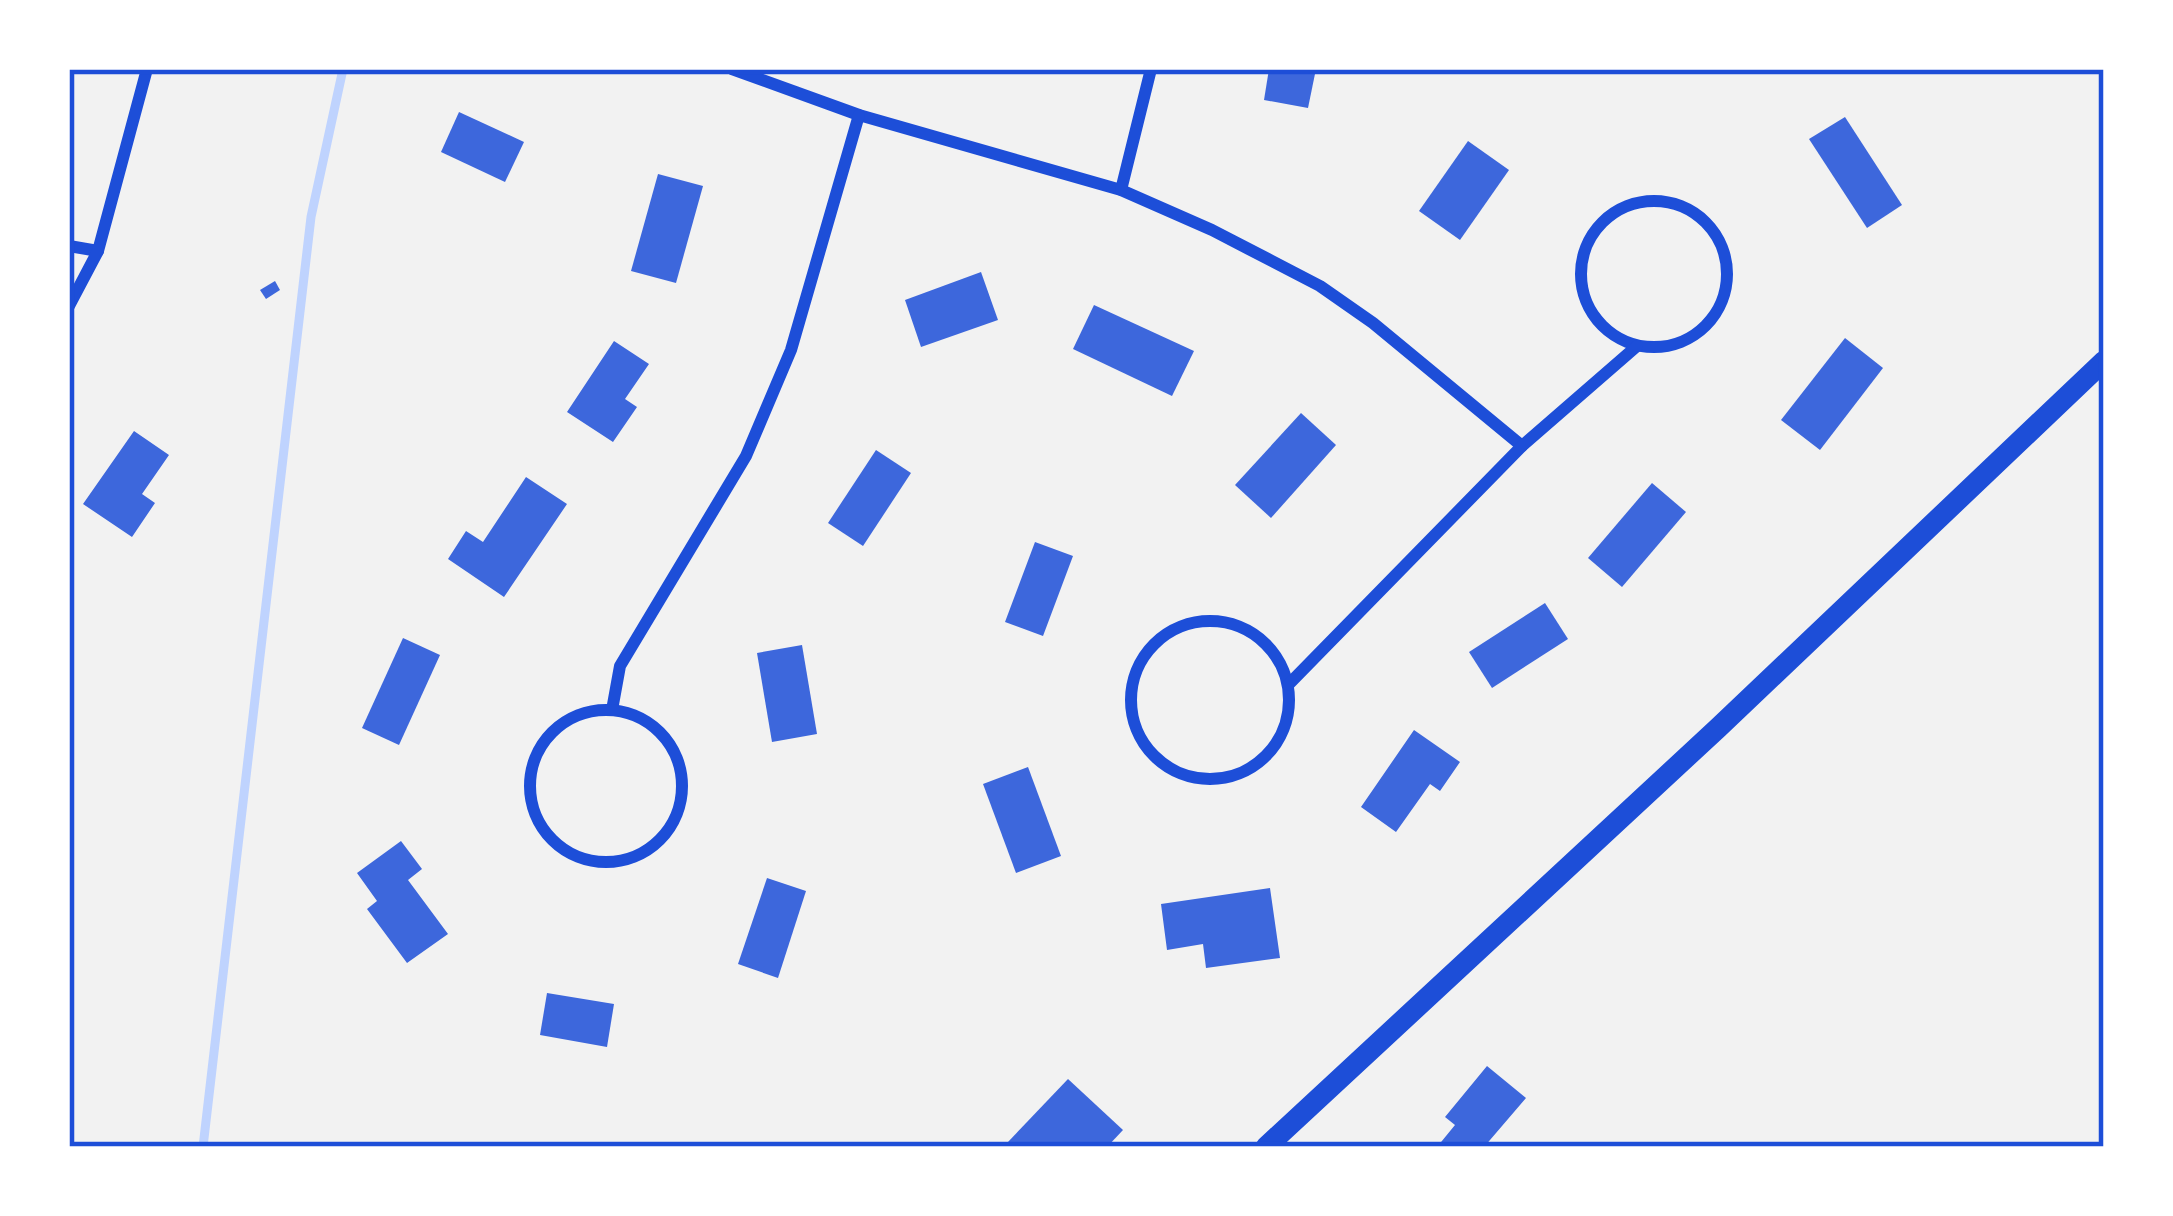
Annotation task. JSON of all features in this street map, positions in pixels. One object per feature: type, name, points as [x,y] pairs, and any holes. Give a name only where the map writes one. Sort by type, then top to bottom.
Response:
[{"type":"street","points":[[69,306],[98,251],[147,69]]},
{"type":"street","points":[[732,69],[859,115],[1120,190],[1212,230],[1320,286],[1373,323],[1522,446]]},
{"type":"street","points":[[1120,190],[1151,69]]},
{"type":"street","points":[[612,710],[620,666],[746,457],[791,350],[859,115]]},
{"type":"street","points":[[1288,686],[1282,667],[1259,637],[1224,622],[1185,624],[1153,644],[1141,660],[1130,696],[1132,716],[1138,734],[1161,763],[1178,773],[1215,779],[1251,768],[1266,756],[1286,723],[1288,686],[1522,446],[1636,346],[1655,348],[1691,337],[1718,310],[1725,293],[1725,256],[1718,238],[1707,223],[1674,203],[1655,200],[1618,210],[1590,237],[1583,256],[1583,294],[1591,312],[1603,327],[1636,346]]},
{"type":"street","points":[[69,246],[98,251]]},
{"type":"street","points":[[1266,1147],[1718,728],[2104,361]]},
{"type":"street","points":[[612,710],[647,722],[662,734],[680,767],[680,805],[662,838],[630,858],[594,862],[577,857],[548,836],[538,821],[530,787],[538,752],[561,724],[612,710]]},
{"type":"building","points":[[1269,69],[1316,69],[1308,108],[1264,100]]},
{"type":"building","points":[[459,112],[524,142],[505,182],[441,152]]},
{"type":"building","points":[[1845,117],[1902,205],[1867,228],[1809,139]]},
{"type":"building","points":[[1468,141],[1509,170],[1460,240],[1419,211]]},
{"type":"building","points":[[658,174],[703,186],[676,283],[631,271]]},
{"type":"building","points":[[981,272],[998,320],[921,347],[905,300]]},
{"type":"building","points":[[275,281],[280,290],[266,299],[260,290]]},
{"type":"building","points":[[1094,305],[1194,351],[1172,396],[1073,349]]},
{"type":"building","points":[[1845,338],[1883,368],[1820,450],[1781,420]]},
{"type":"building","points":[[614,341],[649,364],[625,399],[637,407],[613,442],[567,412]]},
{"type":"building","points":[[1301,413],[1336,445],[1271,518],[1235,485]]},
{"type":"building","points":[[134,431],[169,455],[142,494],[155,503],[132,537],[83,504]]},
{"type":"building","points":[[876,450],[911,473],[863,546],[828,523]]},
{"type":"building","points":[[526,477],[567,504],[504,597],[448,559],[466,531],[483,542]]},
{"type":"building","points":[[1652,483],[1686,512],[1622,587],[1588,558]]},
{"type":"building","points":[[1035,542],[1073,556],[1043,636],[1005,622]]},
{"type":"building","points":[[1545,603],[1568,639],[1492,688],[1469,652]]},
{"type":"building","points":[[403,638],[440,655],[399,745],[362,728]]},
{"type":"building","points":[[802,645],[817,734],[772,742],[757,653]]},
{"type":"building","points":[[1414,730],[1460,762],[1440,791],[1430,784],[1396,832],[1361,807]]},
{"type":"building","points":[[1028,767],[1061,856],[1016,873],[983,784]]},
{"type":"building","points":[[401,841],[422,869],[408,880],[448,934],[407,963],[367,909],[377,901],[357,873]]},
{"type":"building","points":[[767,878],[806,891],[778,978],[738,964]]},
{"type":"building","points":[[1270,888],[1280,958],[1206,968],[1203,944],[1167,950],[1161,904]]},
{"type":"building","points":[[547,993],[614,1004],[607,1047],[540,1035]]},
{"type":"building","points":[[1487,1066],[1526,1098],[1484,1147],[1437,1147],[1455,1125],[1445,1117]]},
{"type":"building","points":[[1068,1079],[1123,1130],[1107,1147],[1011,1147],[1007,1143]]},
{"type":"waterway","points":[[203,1147],[311,217],[343,69]]}]
